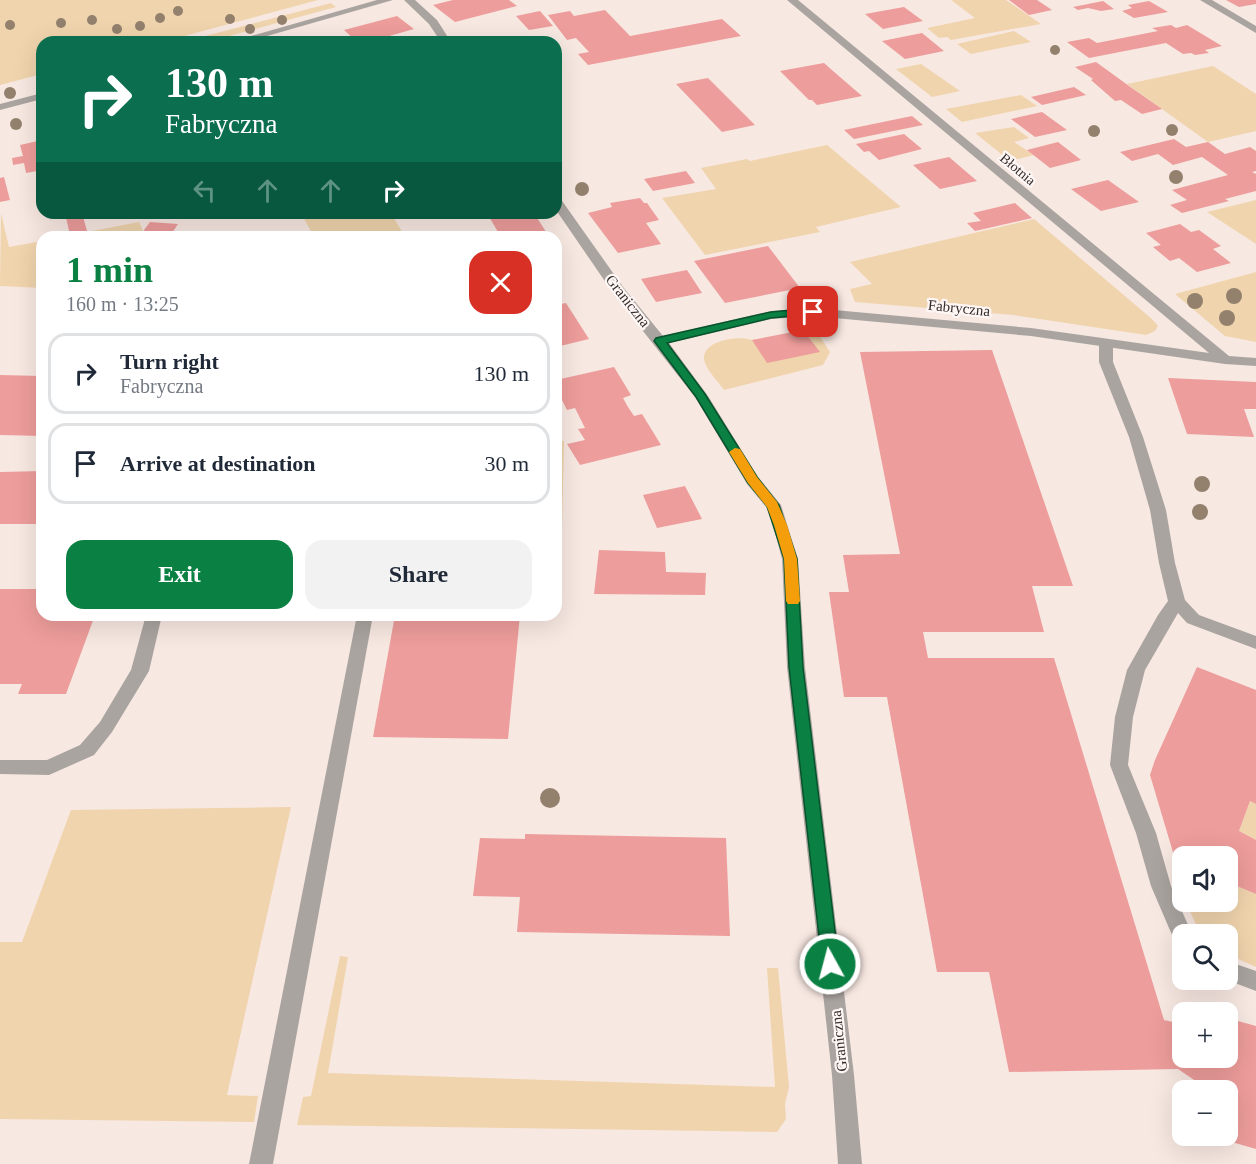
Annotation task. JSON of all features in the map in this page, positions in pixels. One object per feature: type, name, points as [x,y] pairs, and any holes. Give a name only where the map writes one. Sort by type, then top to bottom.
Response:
[{"type":"street","points":[[258,36],[388,0]]},
{"type":"street","points":[[409,0],[432,22],[442,36]]},
{"type":"street","name":"Błotnia","points":[[792,0],[1226,360]]},
{"type":"street","points":[[1205,0],[1256,30]]},
{"type":"street","points":[[0,107],[36,98]]},
{"type":"street","name":"Graniczna","points":[[562,210],[618,290],[701,396],[752,480],[773,505],[790,559],[796,667],[843,1076],[850,1164]]},
{"type":"street","name":"Fabryczna","points":[[660,341],[771,315],[813,312],[1031,332],[1226,360],[1256,362]]},
{"type":"street","points":[[1106,344],[1106,362],[1136,437],[1158,510],[1167,563],[1177,602],[1193,619],[1256,643]]},
{"type":"street","points":[[1177,602],[1164,619],[1136,670],[1124,717],[1119,765],[1146,833],[1161,886],[1177,924]]},
{"type":"street","points":[[0,767],[50,768],[87,750],[106,727],[140,671],[152,621]]},
{"type":"street","points":[[261,1164],[364,621]]},
{"type":"street","points":[[1238,974],[1256,981]]},
{"type":"shaded area","points":[[0,0],[318,0],[184,36],[36,36],[36,76],[0,85]]},
{"type":"shaded area","points":[[951,0],[1006,0],[1041,24],[951,40],[947,37],[939,38],[927,28],[975,18]]},
{"type":"shaded area","points":[[331,3],[336,7],[229,36],[205,36]]},
{"type":"shaded area","points":[[1014,31],[1031,42],[971,54],[957,44]]},
{"type":"shaded area","points":[[921,64],[960,91],[932,97],[896,69]]},
{"type":"shaded area","points":[[1213,66],[1256,94],[1256,131],[1208,142],[1127,84]]},
{"type":"shaded area","points":[[1021,95],[1037,106],[962,122],[946,109]]},
{"type":"shaded area","points":[[1014,127],[1029,138],[1014,142],[1034,155],[1010,161],[975,133]]},
{"type":"shaded area","points":[[827,145],[901,207],[816,227],[820,232],[705,255],[662,198],[716,189],[701,168],[747,159],[750,161]]},
{"type":"shaded area","points":[[1256,200],[1256,244],[1207,212]]},
{"type":"shaded area","points":[[1,213],[9,247],[36,242],[36,288],[0,286]]},
{"type":"shaded area","points":[[304,219],[394,219],[402,231],[311,231]]},
{"type":"shaded area","points":[[1034,219],[1152,319],[1158,326],[1155,331],[1146,335],[1013,315],[855,302],[850,289],[872,284],[850,262]]},
{"type":"shaded area","points":[[139,222],[143,231],[92,231]]},
{"type":"shaded area","points":[[1256,272],[1256,342],[1225,336],[1175,294]]},
{"type":"shaded area","points":[[815,329],[830,352],[823,365],[724,390],[705,362],[706,352],[710,347],[723,340],[739,338],[752,340]]},
{"type":"shaded area","points":[[562,441],[564,441],[562,530]]},
{"type":"shaded area","points":[[1250,801],[1256,804],[1256,840],[1239,831]]},
{"type":"shaded area","points":[[291,807],[227,1095],[258,1096],[254,1122],[0,1119],[0,942],[22,942],[71,810]]},
{"type":"shaded area","points":[[1238,887],[1256,894],[1256,967],[1238,959],[1238,924],[1196,924],[1190,912],[1238,912]]},
{"type":"shaded area","points":[[340,956],[348,957],[328,1073],[775,1087],[767,968],[778,968],[789,1087],[785,1104],[786,1119],[777,1132],[297,1125],[303,1097],[311,1096]]},
{"type":"building","points":[[453,0],[509,0],[517,6],[455,22],[433,5]]},
{"type":"building","points":[[1009,0],[1037,0],[1052,10],[1029,15]]},
{"type":"building","points":[[1226,0],[1256,0],[1256,4],[1239,7]]},
{"type":"building","points":[[1103,1],[1114,9],[1078,10],[1073,7]]},
{"type":"building","points":[[1149,1],[1168,12],[1134,18],[1122,11],[1132,8],[1128,5]]},
{"type":"building","points":[[904,7],[923,21],[883,29],[865,14]]},
{"type":"building","points":[[605,10],[630,36],[722,19],[741,36],[588,65],[578,54],[589,52],[576,38],[567,40],[548,15],[570,11],[574,16]]},
{"type":"building","points":[[540,11],[553,26],[529,30],[516,16]]},
{"type":"building","points":[[397,16],[414,29],[389,36],[350,36],[344,30]]},
{"type":"building","points":[[1171,25],[1176,28],[1187,25],[1222,46],[1205,50],[1209,53],[1195,55],[1183,54],[1166,43],[1089,58],[1067,42],[1089,38],[1097,43],[1158,31],[1152,28]]},
{"type":"building","points":[[922,33],[944,51],[905,59],[882,41]]},
{"type":"building","points":[[1096,62],[1162,109],[1142,114],[1121,100],[1115,101],[1091,80],[1093,79],[1075,67]]},
{"type":"building","points":[[824,63],[862,96],[817,105],[780,71]]},
{"type":"building","points":[[708,78],[755,125],[722,132],[676,84]]},
{"type":"building","points":[[1074,87],[1086,95],[1042,105],[1031,97]]},
{"type":"building","points":[[1042,112],[1067,130],[1035,137],[1011,119]]},
{"type":"building","points":[[912,116],[923,125],[854,139],[844,130]]},
{"type":"building","points":[[904,134],[922,149],[879,160],[869,151],[864,152],[856,144]]},
{"type":"building","points":[[1174,139],[1186,147],[1208,142],[1225,154],[1250,147],[1256,151],[1256,171],[1252,172],[1256,174],[1256,191],[1225,199],[1229,201],[1182,213],[1170,205],[1187,200],[1172,190],[1228,175],[1202,157],[1173,165],[1158,154],[1132,161],[1120,152]]},
{"type":"building","points":[[36,141],[36,171],[26,173],[24,163],[13,165],[12,158],[23,156],[20,145]]},
{"type":"building","points":[[1058,142],[1081,160],[1050,168],[1027,150]]},
{"type":"building","points":[[949,157],[977,181],[940,189],[913,165]]},
{"type":"building","points":[[686,171],[695,183],[653,191],[644,179]]},
{"type":"building","points":[[4,177],[10,200],[0,202],[0,178]]},
{"type":"building","points":[[1108,180],[1139,202],[1101,211],[1071,189]]},
{"type":"building","points":[[640,198],[647,203],[659,220],[646,223],[661,244],[618,253],[588,213],[612,207],[610,203]]},
{"type":"building","points":[[1015,203],[1032,218],[975,231],[967,223],[981,221],[973,213]]},
{"type":"building","points":[[66,219],[84,219],[87,231],[69,231]]},
{"type":"building","points":[[490,219],[538,219],[545,231],[497,231]]},
{"type":"building","points":[[150,222],[178,224],[173,231],[144,230]]},
{"type":"building","points":[[1180,224],[1191,232],[1199,230],[1221,246],[1213,249],[1231,263],[1197,272],[1179,258],[1170,261],[1153,247],[1161,245],[1146,233]]},
{"type":"building","points":[[768,246],[800,288],[725,303],[694,261]]},
{"type":"building","points":[[687,270],[702,293],[656,302],[641,279]]},
{"type":"building","points":[[566,303],[589,339],[562,346],[562,304]]},
{"type":"building","points":[[803,330],[820,352],[767,363],[752,340]]},
{"type":"building","points":[[992,350],[1073,586],[1032,586],[1044,632],[923,632],[928,658],[1054,658],[1164,1020],[1172,1022],[1172,1068],[1238,1068],[1238,1021],[1256,1026],[1256,1149],[1238,1144],[1238,1080],[1194,1080],[1178,1069],[1009,1072],[989,972],[937,972],[887,697],[844,697],[829,592],[849,592],[843,555],[900,554],[860,352]]},
{"type":"building","points":[[614,367],[631,395],[623,398],[628,407],[634,416],[642,414],[661,445],[580,465],[567,444],[585,440],[578,429],[585,428],[575,408],[567,410],[562,400],[562,379]]},
{"type":"building","points":[[0,375],[36,376],[36,436],[0,435]]},
{"type":"building","points":[[1168,378],[1256,382],[1256,409],[1244,409],[1254,437],[1187,434]]},
{"type":"building","points":[[36,471],[36,524],[0,524],[0,472]]},
{"type":"building","points":[[685,486],[702,519],[657,528],[643,495]]},
{"type":"building","points":[[599,550],[665,552],[666,572],[706,573],[705,595],[594,594]]},
{"type":"building","points":[[0,589],[36,589],[36,621],[93,621],[66,694],[18,694],[22,684],[0,684]]},
{"type":"building","points":[[394,621],[519,621],[508,739],[373,737]]},
{"type":"building","points":[[1197,667],[1256,690],[1256,804],[1250,801],[1239,831],[1256,840],[1256,894],[1238,887],[1238,846],[1172,846],[1172,849],[1150,775]]},
{"type":"building","points":[[525,834],[726,838],[730,936],[517,932],[520,897],[473,896],[480,838],[525,839]]},
{"type":"slow traffic","points":[[735,452],[752,480],[773,505],[781,525],[790,559],[793,601]]},
{"type":"route","points":[[813,312],[771,315],[660,341],[701,396],[752,480],[773,505],[781,525],[790,559],[796,667],[830,964]]}]
